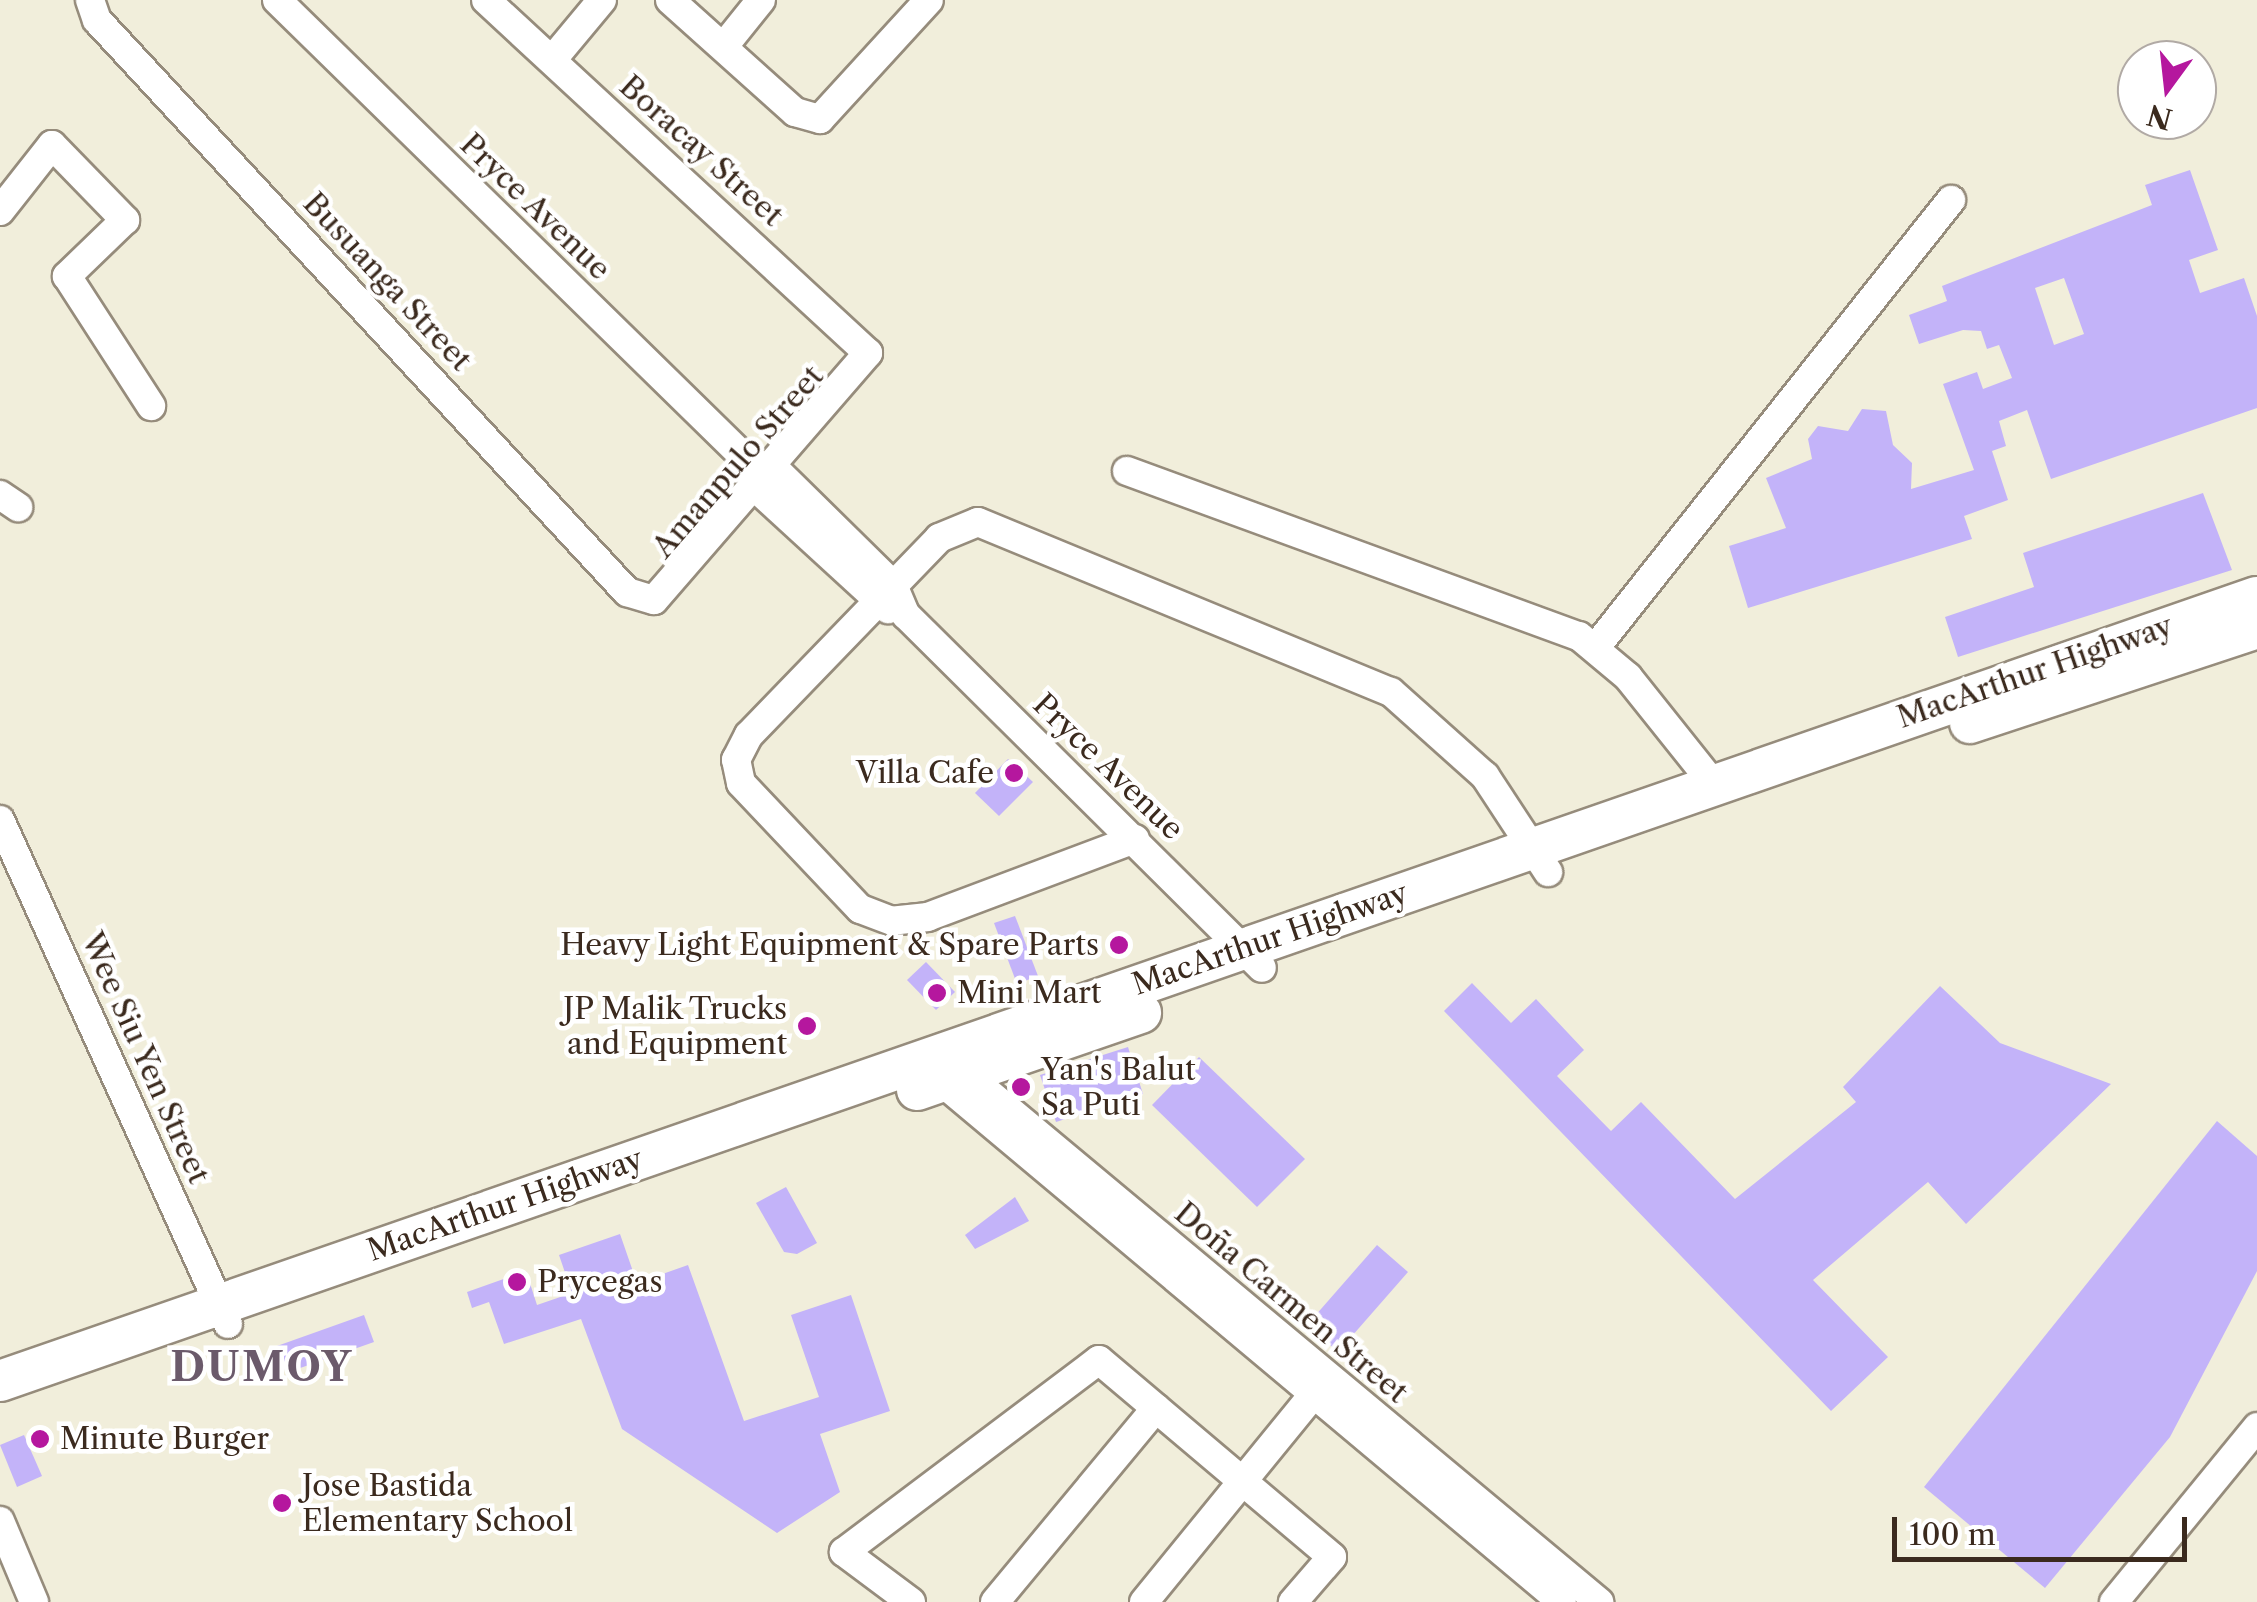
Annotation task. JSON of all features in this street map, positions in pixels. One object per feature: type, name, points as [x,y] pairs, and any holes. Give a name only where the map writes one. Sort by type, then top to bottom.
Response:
[{"type":"highway","name":"MacArthur Highway","points":[[1541,860],[1715,786],[2257,598]]},
{"type":"highway","name":"MacArthur Highway","points":[[0,1381],[223,1314],[1480,879],[2257,628]]},
{"type":"highway","name":"MacArthur Highway","points":[[0,1403],[223,1314]]},
{"type":"street","name":"Busuanga Street","points":[[90,0],[97,20],[644,601]]},
{"type":"street","name":"Pryce Avenue","points":[[277,0],[1253,958]]},
{"type":"street","name":"Boracay Street","points":[[486,0],[868,353]]},
{"type":"street","points":[[552,60],[602,0]]},
{"type":"street","points":[[670,0],[795,112],[820,120],[929,0]]},
{"type":"street","points":[[724,46],[762,0]]},
{"type":"street","points":[[0,211],[52,145],[125,220],[67,276],[152,406]]},
{"type":"street","points":[[1596,648],[1951,200]]},
{"type":"street","name":"Amanpulo Street","points":[[644,601],[667,592],[760,473],[868,353]]},
{"type":"street","points":[[1127,470],[1446,583],[1596,648],[1715,786]]},
{"type":"street","points":[[1135,840],[928,918],[892,921],[860,909],[742,783],[736,760],[884,594],[964,523],[1030,540],[1391,692],[1484,776],[1541,860]]},
{"type":"street","name":"Wee Siu Yen Street","points":[[0,820],[223,1314]]},
{"type":"street","name":"Doña Carmen Street","points":[[941,1067],[1326,1390],[1562,1602]]},
{"type":"street","points":[[911,1602],[844,1552],[1099,1360],[1332,1557],[1292,1602]]},
{"type":"street","points":[[1144,1602],[1326,1390]]},
{"type":"street","name":"Doña Carmen Street","points":[[1326,1390],[1599,1602]]},
{"type":"street","points":[[995,1602],[1156,1408]]},
{"type":"street","points":[[2114,1602],[2257,1427]]},
{"type":"street","points":[[0,1521],[34,1602]]},
{"type":"building","points":[[2190,170],[2218,250],[2189,260],[2200,293],[2244,278],[2257,316],[2257,408],[2051,479],[2027,410],[1999,421],[2006,446],[1992,451],[2008,500],[1964,516],[1972,539],[1748,608],[1729,546],[1786,528],[1766,478],[1812,459],[1808,439],[1818,426],[1848,431],[1862,409],[1886,411],[1893,445],[1912,463],[1911,489],[1974,470],[1943,384],[1977,372],[1983,389],[2012,378],[1999,345],[1987,349],[1981,331],[1963,330],[1919,344],[1909,315],[1947,301],[1942,286],[2152,205],[2145,185]],"holes":[[[2064,278],[2084,334],[2054,345],[2035,288]]]},
{"type":"building","points":[[2203,493],[2232,570],[1958,657],[1945,617],[2034,587],[2023,553]]},
{"type":"building","points":[[1008,759],[1033,782],[999,816],[975,793]]},
{"type":"building","points":[[1015,916],[1038,976],[1017,984],[994,923]]},
{"type":"building","points":[[926,962],[955,992],[936,1010],[907,980]]},
{"type":"building","points":[[1472,983],[1511,1023],[1536,999],[1584,1050],[1557,1076],[1611,1131],[1641,1102],[1735,1199],[1856,1102],[1843,1087],[1940,986],[2000,1043],[2111,1084],[1966,1224],[1928,1182],[1813,1280],[1888,1357],[1831,1411],[1444,1011]]},
{"type":"building","points":[[1128,1047],[1143,1094],[1056,1122],[1040,1075]]},
{"type":"building","points":[[1199,1057],[1305,1159],[1257,1207],[1152,1105]]},
{"type":"building","points":[[2217,1121],[2257,1156],[2257,1271],[2170,1437],[2045,1588],[1924,1487]]},
{"type":"building","points":[[786,1187],[817,1243],[797,1254],[784,1252],[756,1203]]},
{"type":"building","points":[[1015,1197],[1029,1221],[975,1249],[965,1235]]},
{"type":"building","points":[[620,1234],[637,1283],[688,1265],[744,1421],[819,1397],[791,1315],[851,1295],[890,1411],[820,1434],[840,1492],[777,1533],[622,1429],[581,1319],[504,1344],[489,1302],[472,1308],[467,1292],[526,1271],[537,1305],[572,1293],[559,1255]]},
{"type":"building","points":[[1377,1245],[1408,1272],[1338,1352],[1307,1325]]},
{"type":"building","points":[[364,1315],[374,1342],[286,1373],[277,1346]]},
{"type":"building","points":[[24,1435],[42,1476],[17,1487],[0,1445]]},
{"type":"place","name":"Villa Cafe","points":[[1014,773]]},
{"type":"place","name":"Heavy Light Equipment & Spare Parts","points":[[1119,945]]},
{"type":"place","name":"Mini Mart","points":[[937,993]]},
{"type":"place","name":"JP Malik Trucks and Equipment","points":[[807,1026]]},
{"type":"place","name":"Yan's Balut Sa Puti","points":[[1021,1087]]},
{"type":"place","name":"Prycegas","points":[[517,1282]]},
{"type":"place","name":"Minute Burger","points":[[40,1439]]},
{"type":"place","name":"Jose Bastida Elementary School","points":[[282,1503]]},
{"type":"district","name":"DUMOY","points":[[262,1367]]}]
